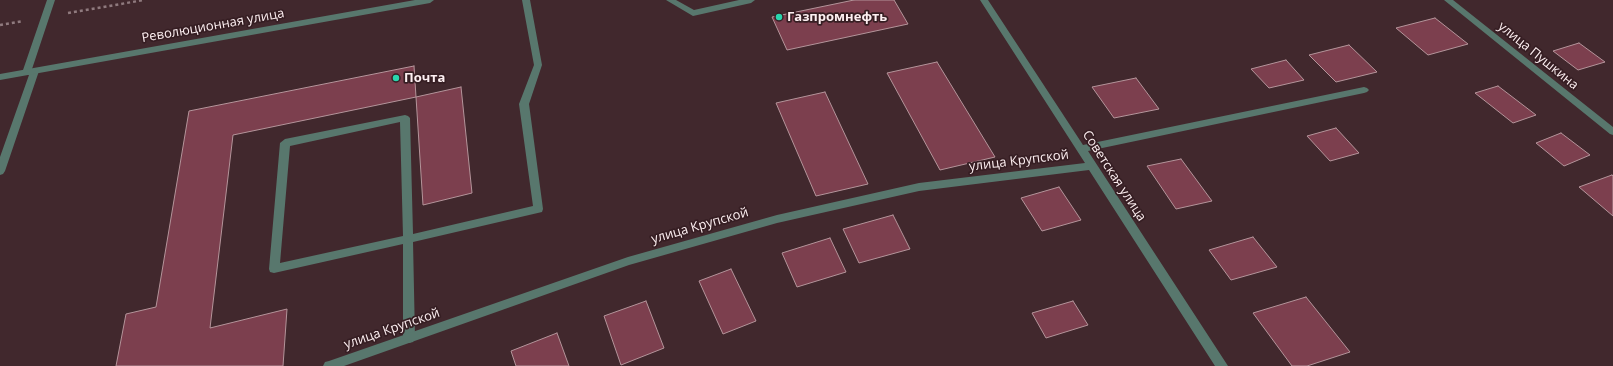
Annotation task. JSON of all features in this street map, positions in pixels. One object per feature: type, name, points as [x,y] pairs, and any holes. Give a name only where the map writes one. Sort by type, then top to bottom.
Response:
[{"type":"street","points":[[0,171],[51,0]]},
{"type":"street","name":"Революционная улица","points":[[0,77],[430,0]]},
{"type":"street","points":[[409,338],[408,239],[405,118],[285,143],[274,269],[408,239],[538,210],[524,104],[538,65],[526,0]]},
{"type":"street","points":[[670,0],[693,13],[751,0]]},
{"type":"street","name":"Советская улица","points":[[984,0],[1222,366]]},
{"type":"street","name":"улица Пушкина","points":[[1448,0],[1613,132]]},
{"type":"street","name":"улица Крупской","points":[[1082,149],[1364,90]]},
{"type":"street","name":"улица Крупской","points":[[329,366],[628,261],[777,219],[919,187],[1092,166]]},
{"type":"path","points":[[0,25],[144,0]]},
{"type":"building","points":[[854,0],[894,0],[908,24],[787,50],[772,17]]},
{"type":"building","points":[[1435,18],[1468,44],[1428,55],[1396,28]]},
{"type":"building","points":[[1579,43],[1605,62],[1578,70],[1553,51]]},
{"type":"building","points":[[1349,45],[1377,72],[1336,82],[1309,55]]},
{"type":"building","points":[[1286,60],[1304,80],[1269,88],[1251,69]]},
{"type":"building","points":[[937,62],[995,157],[940,170],[887,73]]},
{"type":"building","points":[[414,66],[416,97],[233,135],[210,328],[287,309],[283,366],[116,366],[126,314],[156,307],[189,111]]},
{"type":"building","points":[[1136,78],[1159,109],[1114,118],[1092,87]]},
{"type":"building","points":[[1498,86],[1536,115],[1513,123],[1475,93]]},
{"type":"building","points":[[461,87],[472,193],[423,205],[416,97]]},
{"type":"building","points":[[825,92],[868,184],[816,196],[776,103]]},
{"type":"building","points":[[1336,128],[1359,153],[1330,161],[1307,136]]},
{"type":"building","points":[[1561,133],[1590,155],[1564,166],[1536,143]]},
{"type":"building","points":[[1181,159],[1212,201],[1176,209],[1147,166]]},
{"type":"building","points":[[1612,175],[1613,176],[1613,216],[1579,187]]},
{"type":"building","points":[[1059,187],[1081,220],[1042,231],[1021,198]]},
{"type":"building","points":[[893,215],[910,249],[859,263],[843,229]]},
{"type":"building","points":[[1253,237],[1277,267],[1231,280],[1209,250]]},
{"type":"building","points":[[830,238],[846,272],[797,287],[782,253]]},
{"type":"building","points":[[731,269],[756,321],[723,334],[699,281]]},
{"type":"building","points":[[1306,297],[1350,352],[1307,366],[1292,366],[1253,313]]},
{"type":"building","points":[[646,301],[664,348],[621,365],[604,316]]},
{"type":"building","points":[[1073,301],[1088,325],[1046,338],[1032,313]]},
{"type":"building","points":[[557,333],[569,366],[516,366],[511,351]]},
{"type":"place","name":"Газпромнефть","points":[[779,17]]},
{"type":"place","name":"Почта","points":[[396,78]]}]
